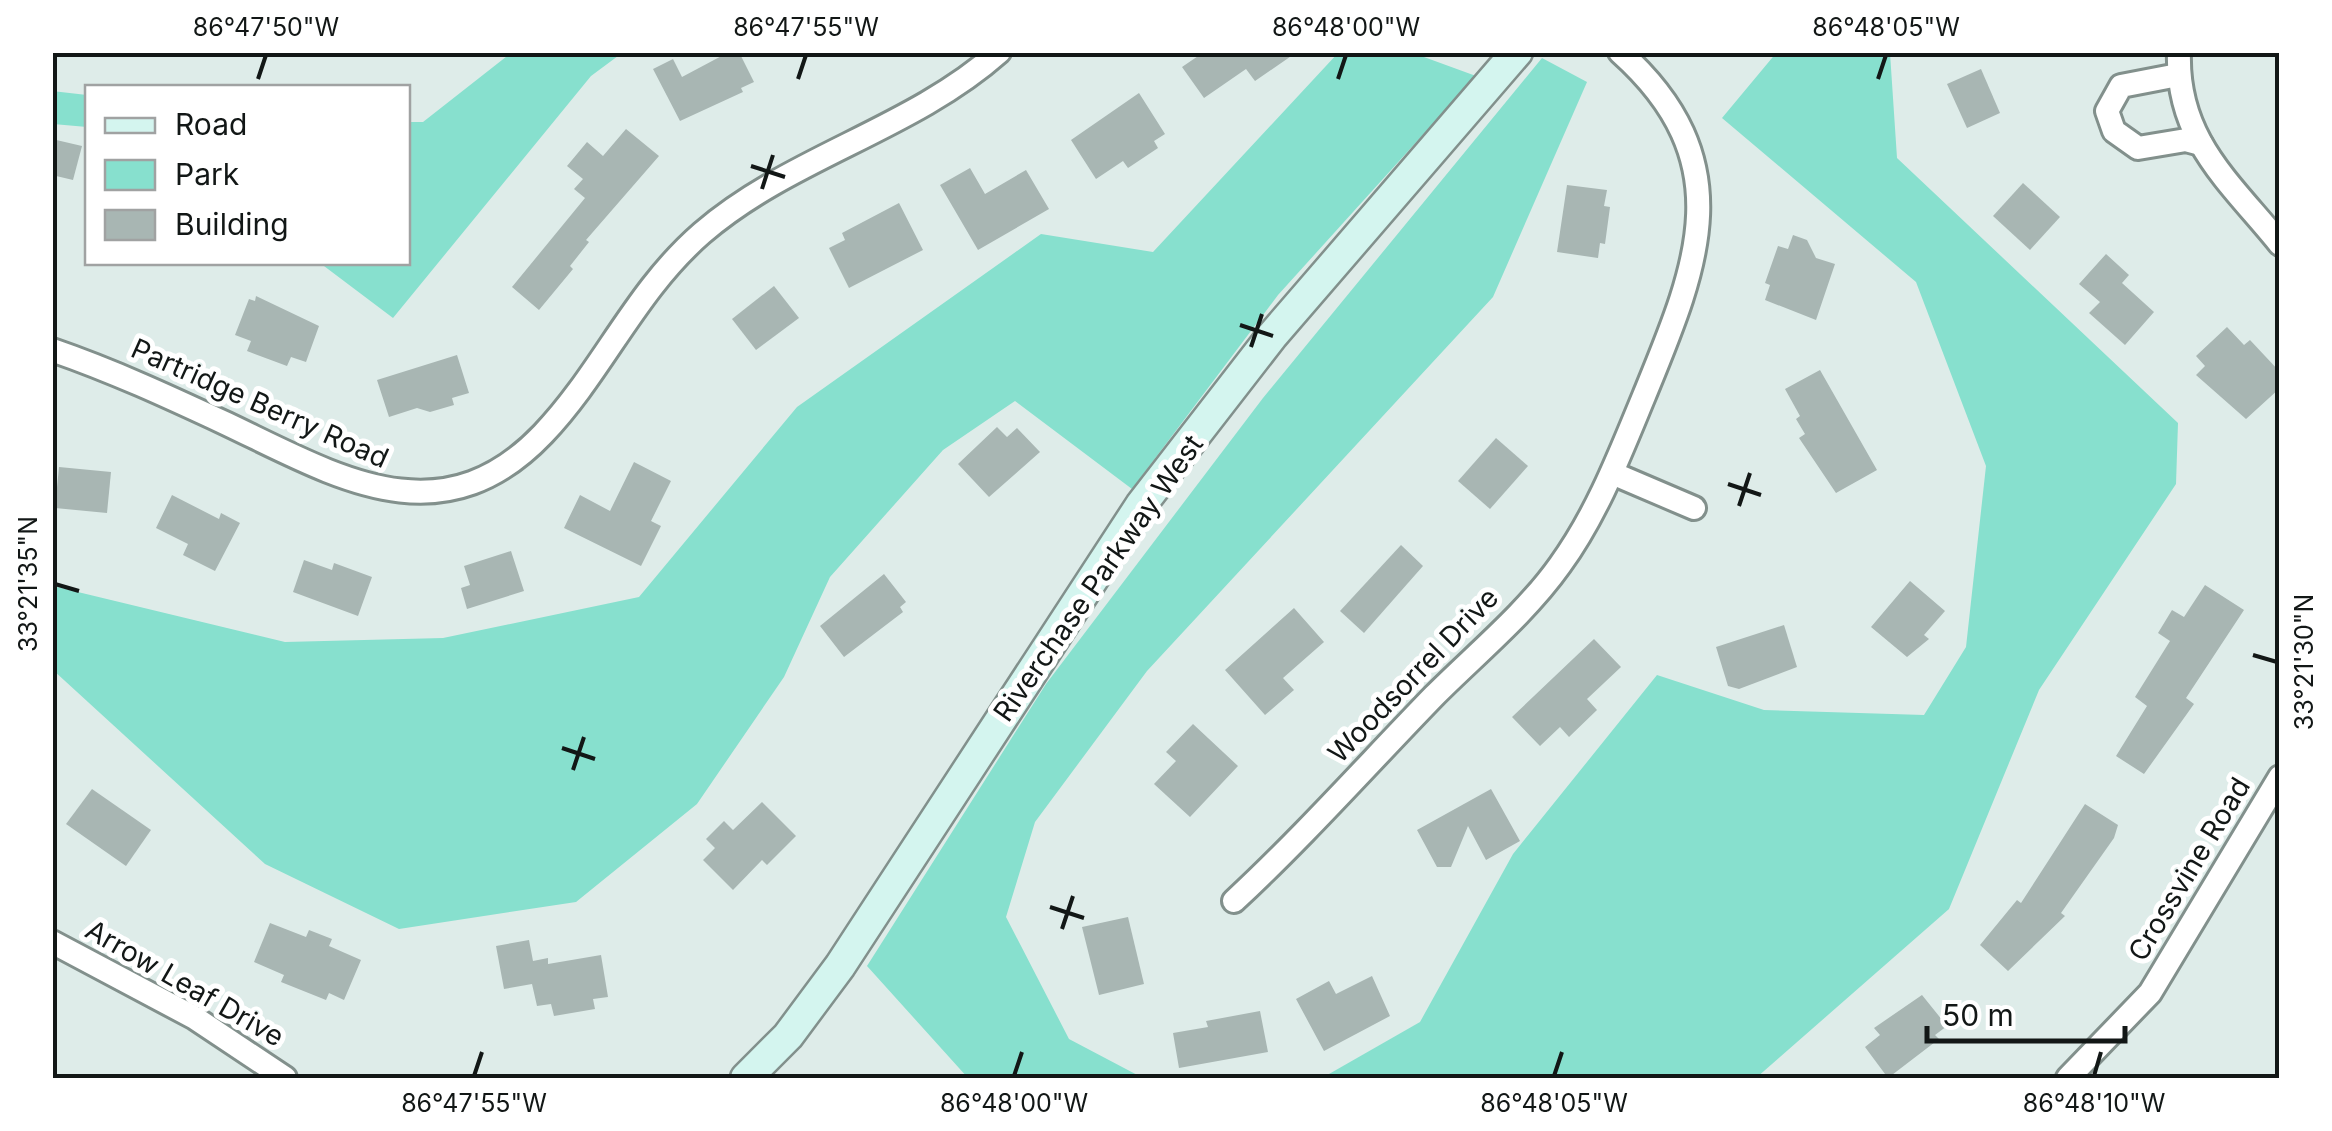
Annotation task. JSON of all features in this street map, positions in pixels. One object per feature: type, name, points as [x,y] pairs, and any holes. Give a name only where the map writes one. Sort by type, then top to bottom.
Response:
[{"type":"street","name":"Partridge Berry Road","points":[[52,350],[116,372],[315,466],[384,491],[446,491],[482,480],[510,464],[544,432],[642,294],[721,216],[934,101],[998,52]]},
{"type":"street","name":"Riverchase Parkway West","points":[[746,1078],[788,1036],[840,966],[1141,505],[1272,336],[1517,52]]},
{"type":"street","name":"Woodsorrel Drive","points":[[1234,901],[1558,568],[1612,472],[1683,302],[1700,225],[1696,176],[1674,119],[1652,85],[1620,52]]},
{"type":"street","points":[[2202,144],[2186,140],[2138,148],[2114,131],[2107,111],[2121,86],[2179,64],[2209,163],[2280,244]]},
{"type":"street","points":[[1612,472],[1694,508]]},
{"type":"street","name":"Crossvine Road","points":[[2068,1078],[2150,992],[2280,778]]},
{"type":"street","name":"Arrow Leaf Drive","points":[[52,942],[195,1018],[286,1078]]},
{"type":"green space","points":[[1777,52],[1890,53],[1897,158],[2178,423],[2176,484],[2039,690],[1949,909],[1756,1078],[1322,1078],[1420,1022],[1513,854],[1657,675],[1764,710],[1924,715],[1966,647],[1986,466],[1916,282],[1722,118]]},
{"type":"green space","points":[[511,53],[622,53],[591,76],[393,318],[323,265],[410,265],[410,122],[423,122]]},
{"type":"green space","points":[[1338,53],[1413,53],[1476,76],[1278,295],[1132,489],[1015,401],[943,450],[830,577],[784,677],[697,804],[576,902],[399,929],[265,864],[53,670],[53,586],[285,642],[443,638],[639,597],[797,407],[1041,234],[1153,252]]},
{"type":"green space","points":[[1542,58],[1587,82],[1493,297],[1147,671],[1035,822],[1006,917],[1069,1039],[1143,1078],[968,1078],[867,966],[1046,684],[1263,398]]},
{"type":"green space","points":[[52,91],[85,95],[85,127],[53,124]]},
{"type":"building","points":[[729,52],[739,52],[754,82],[741,88],[743,92],[680,121],[653,69],[673,59],[682,77]]},
{"type":"building","points":[[1204,52],[1297,52],[1255,81],[1246,69],[1204,98],[1182,67]]},
{"type":"building","points":[[1981,69],[2000,113],[1967,128],[1947,84]]},
{"type":"building","points":[[1139,93],[1165,134],[1154,141],[1158,148],[1128,168],[1123,161],[1096,179],[1071,140]]},
{"type":"building","points":[[626,129],[659,156],[586,240],[589,242],[570,266],[573,269],[539,310],[512,287],[585,198],[574,189],[583,179],[567,166],[587,142],[603,156]]},
{"type":"building","points":[[52,139],[82,146],[73,180],[52,175]]},
{"type":"building","points":[[970,168],[985,194],[1026,170],[1049,209],[978,250],[940,185]]},
{"type":"building","points":[[2023,183],[2060,217],[2030,250],[1993,216]]},
{"type":"building","points":[[1567,185],[1607,190],[1604,206],[1610,207],[1605,244],[1600,243],[1598,258],[1557,252]]},
{"type":"building","points":[[899,203],[923,250],[849,288],[829,248],[845,240],[842,233]]},
{"type":"building","points":[[1793,235],[1807,240],[1816,258],[1835,264],[1816,320],[1765,300],[1770,285],[1765,283],[1778,246],[1788,249]]},
{"type":"building","points":[[2106,254],[2129,275],[2122,283],[2154,312],[2125,345],[2089,313],[2100,302],[2079,284]]},
{"type":"building","points":[[774,286],[799,318],[756,350],[732,319]]},
{"type":"building","points":[[256,296],[319,326],[306,362],[291,357],[287,366],[247,351],[251,341],[235,335],[249,299],[255,301]]},
{"type":"building","points":[[2227,327],[2244,345],[2250,340],[2280,372],[2280,388],[2246,419],[2196,375],[2205,366],[2196,356]]},
{"type":"building","points":[[457,355],[469,393],[452,398],[454,405],[430,412],[417,408],[389,417],[377,380]]},
{"type":"building","points":[[1820,370],[1877,470],[1836,493],[1799,438],[1805,434],[1796,419],[1800,416],[1785,389]]},
{"type":"building","points":[[997,427],[1007,437],[1017,428],[1040,452],[989,497],[958,464]]},
{"type":"building","points":[[1496,438],[1528,466],[1490,509],[1458,481]]},
{"type":"building","points":[[634,462],[671,481],[651,521],[661,526],[641,566],[564,528],[580,495],[610,511]]},
{"type":"building","points":[[59,467],[111,472],[107,513],[55,508]]},
{"type":"building","points":[[172,495],[219,519],[221,513],[240,523],[215,571],[183,555],[188,544],[156,528]]},
{"type":"building","points":[[1401,545],[1423,566],[1364,633],[1340,611]]},
{"type":"building","points":[[511,551],[524,591],[467,609],[461,588],[470,585],[464,566]]},
{"type":"building","points":[[304,560],[332,570],[334,563],[372,577],[358,616],[293,592]]},
{"type":"building","points":[[884,574],[906,602],[900,607],[903,612],[844,657],[820,626]]},
{"type":"building","points":[[1910,581],[1945,611],[1924,635],[1929,639],[1907,657],[1871,627]]},
{"type":"building","points":[[2205,585],[2244,610],[2186,698],[2194,704],[2144,774],[2116,756],[2147,706],[2135,697],[2170,641],[2158,633],[2172,610],[2184,617]]},
{"type":"building","points":[[1294,608],[1324,642],[1283,678],[1294,690],[1265,715],[1225,670]]},
{"type":"building","points":[[1784,625],[1797,667],[1739,689],[1728,686],[1716,647]]},
{"type":"building","points":[[1594,639],[1621,667],[1587,699],[1597,710],[1569,737],[1560,727],[1540,746],[1512,717]]},
{"type":"building","points":[[1193,724],[1238,766],[1190,817],[1154,784],[1176,761],[1166,752]]},
{"type":"building","points":[[92,789],[151,830],[126,866],[66,824]]},
{"type":"building","points":[[1491,789],[1520,841],[1486,860],[1468,826],[1451,867],[1437,867],[1417,830]]},
{"type":"building","points":[[762,802],[796,836],[767,865],[762,860],[733,890],[703,860],[715,848],[706,839],[724,821],[733,830]]},
{"type":"building","points":[[2085,804],[2118,825],[2114,838],[2061,913],[2065,916],[2008,971],[1980,945],[2017,900],[2021,903]]},
{"type":"building","points":[[1128,917],[1144,984],[1099,995],[1082,927]]},
{"type":"building","points":[[270,923],[306,937],[309,930],[332,939],[329,946],[361,960],[344,1000],[329,993],[326,1000],[281,982],[284,975],[254,962]]},
{"type":"building","points":[[529,940],[533,961],[548,958],[548,964],[601,955],[608,997],[593,999],[595,1009],[554,1016],[551,1004],[537,1006],[532,984],[504,989],[496,946]]},
{"type":"building","points":[[1372,976],[1390,1016],[1324,1051],[1296,999],[1329,981],[1336,994]]},
{"type":"building","points":[[1922,995],[1947,1026],[1935,1035],[1939,1039],[1888,1078],[1865,1047],[1880,1035],[1874,1028]]},
{"type":"building","points":[[1260,1011],[1268,1052],[1179,1068],[1173,1033],[1208,1027],[1206,1021]]}]
